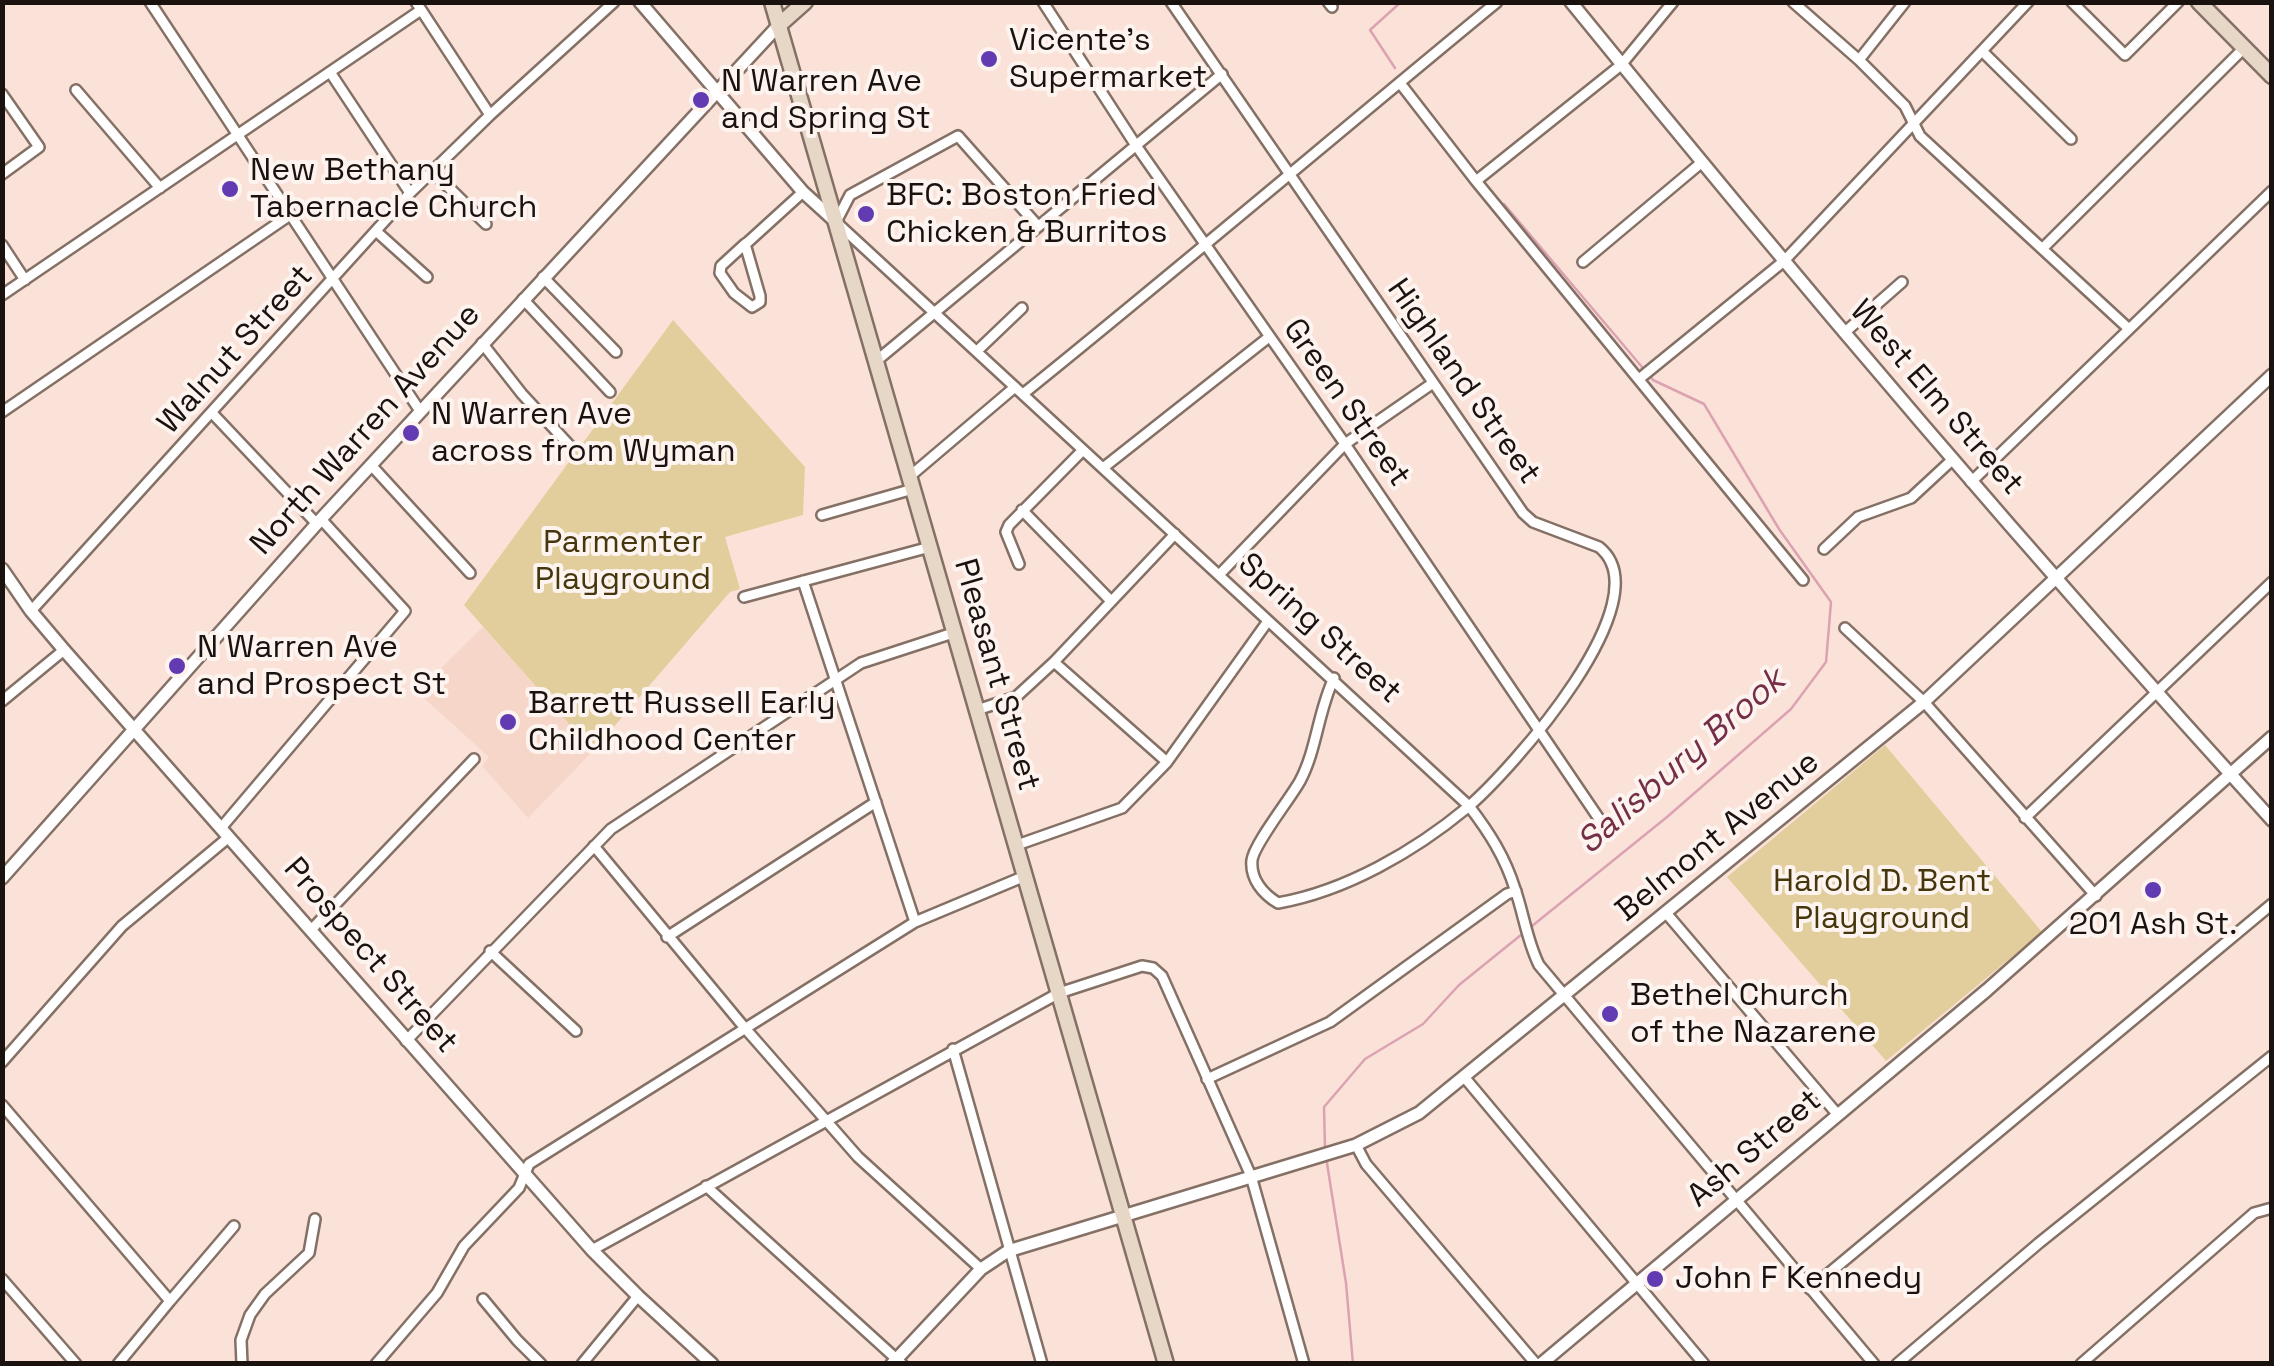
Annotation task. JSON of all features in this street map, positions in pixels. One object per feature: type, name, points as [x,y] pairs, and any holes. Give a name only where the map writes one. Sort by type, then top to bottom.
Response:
[{"type":"main road","name":"Pleasant Street","points":[[772,2],[1166,1364]]},
{"type":"main road","points":[[778,26],[804,2]]},
{"type":"main road","points":[[2199,2],[2272,76]]},
{"type":"street","points":[[150,2],[420,411]]},
{"type":"street","name":"Walnut Street","points":[[30,612],[432,171],[614,2]]},
{"type":"street","name":"Spring Street","points":[[640,2],[803,192],[1469,806],[1498,846],[1540,965],[1874,1364]]},
{"type":"street","name":"Green Street","points":[[1043,2],[1135,144],[1346,444],[1608,832]]},
{"type":"street","name":"Highland Street","points":[[1171,2],[1523,512],[1534,522],[1593,543],[1608,554],[1616,572],[1615,596],[1604,627],[1541,732],[1469,806],[1374,868],[1330,889],[1278,903],[1264,896],[1251,864],[1254,850],[1302,777],[1334,678]]},
{"type":"street","points":[[822,515],[911,483],[1019,390],[1207,246],[1497,2]]},
{"type":"street","name":"West Elm Street","points":[[1571,2],[1844,334],[2272,820]]},
{"type":"street","points":[[1476,181],[1621,65],[1674,2]]},
{"type":"street","points":[[1793,2],[1905,106],[1920,136],[2129,328]]},
{"type":"street","points":[[1859,60],[1905,2]]},
{"type":"street","points":[[1644,374],[1784,261],[2028,2]]},
{"type":"street","points":[[2072,2],[2125,55],[2178,2]]},
{"type":"street","points":[[2,295],[330,72],[419,6],[490,114]]},
{"type":"street","name":"North Warren Avenue","points":[[2,878],[319,521],[778,26]]},
{"type":"street","points":[[2044,248],[2244,48]]},
{"type":"street","points":[[1982,51],[2072,140]]},
{"type":"street","points":[[330,72],[410,194]]},
{"type":"street","points":[[875,362],[1222,74]]},
{"type":"street","points":[[1400,82],[1476,181],[1644,374],[1803,580]]},
{"type":"street","points":[[76,90],[160,188]]},
{"type":"street","points":[[2,94],[39,147],[2,174]]},
{"type":"street","points":[[836,222],[850,195],[958,136],[1036,225]]},
{"type":"street","points":[[1582,262],[1701,164]]},
{"type":"street","points":[[432,171],[486,224]]},
{"type":"street","points":[[1971,482],[2272,191]]},
{"type":"street","points":[[745,244],[760,296],[760,302],[752,307],[734,292],[720,273],[721,266],[745,244],[803,192]]},
{"type":"street","points":[[2,412],[290,215]]},
{"type":"street","points":[[376,232],[427,277]]},
{"type":"street","points":[[2,245],[25,280]]},
{"type":"street","points":[[544,276],[616,352]]},
{"type":"street","points":[[1844,334],[1902,282]]},
{"type":"street","points":[[523,298],[610,392]]},
{"type":"street","points":[[977,351],[1022,308]]},
{"type":"street","points":[[1103,468],[1269,337]]},
{"type":"street","points":[[482,343],[570,447]]},
{"type":"street","name":"Belmont Avenue","points":[[897,1362],[981,1269],[1008,1251],[1356,1145],[1420,1113],[1924,702],[2272,375]]},
{"type":"street","points":[[1220,575],[1346,444],[1433,382]]},
{"type":"street","points":[[2,1062],[122,926],[225,832],[405,611],[213,414]]},
{"type":"street","points":[[1019,564],[1006,532],[1022,510],[1083,450]]},
{"type":"street","points":[[1824,549],[1858,517],[1911,498],[1926,488],[1952,460]]},
{"type":"street","points":[[371,465],[470,573]]},
{"type":"street","points":[[1022,510],[1111,600]]},
{"type":"street","points":[[977,710],[1016,697],[1175,534]]},
{"type":"street","points":[[744,598],[930,547]]},
{"type":"street","name":"Prospect Street","points":[[2,570],[30,612],[592,1250],[712,1364]]},
{"type":"street","points":[[803,581],[915,922]]},
{"type":"street","points":[[2025,818],[2272,582]]},
{"type":"street","points":[[1017,846],[1122,808],[1167,762],[1268,621]]},
{"type":"street","points":[[1845,628],[1924,702],[2096,896]]},
{"type":"street","points":[[406,1041],[594,846],[630,816],[860,664],[954,633]]},
{"type":"street","points":[[2,700],[64,650]]},
{"type":"street","points":[[1054,662],[1167,762]]},
{"type":"street","name":"Ash Street","points":[[1539,1364],[2096,896],[2272,737]]},
{"type":"street","points":[[310,930],[474,759]]},
{"type":"street","points":[[668,937],[876,802]]},
{"type":"street","points":[[594,846],[858,1157],[981,1269]]},
{"type":"street","points":[[376,1364],[437,1293],[464,1246],[519,1188],[529,1164],[915,922],[1026,876]]},
{"type":"street","points":[[1207,1079],[1330,1022],[1516,891]]},
{"type":"street","points":[[1810,1289],[2272,904]]},
{"type":"street","points":[[1668,914],[1838,1115]]},
{"type":"street","points":[[490,951],[576,1031]]},
{"type":"street","points":[[592,1250],[1059,993],[1142,966],[1153,968],[1162,976],[1250,1176],[1304,1364]]},
{"type":"street","points":[[953,1049],[1042,1364]]},
{"type":"street","points":[[1897,1364],[2039,1243],[2272,1056]]},
{"type":"street","points":[[1465,1078],[1704,1364]]},
{"type":"street","points":[[2,1105],[170,1301]]},
{"type":"street","points":[[1356,1145],[1366,1164],[1539,1364]]},
{"type":"street","points":[[706,1186],[897,1362]]},
{"type":"street","points":[[2081,1364],[2254,1213],[2269,1207]]},
{"type":"street","points":[[242,1364],[241,1340],[250,1315],[265,1294],[309,1253],[316,1219]]},
{"type":"street","points":[[118,1364],[234,1226]]},
{"type":"street","points":[[2,1279],[76,1364]]},
{"type":"street","points":[[582,1364],[638,1296]]},
{"type":"street","points":[[483,1299],[541,1364]]},
{"type":"shaded area","name":"Barrett Russell Early Childhood Center","points":[[483,627],[593,751],[528,818],[482,766],[489,757],[417,692]]},
{"type":"green space","name":"Parmenter Playground","points":[[673,320],[805,467],[803,515],[725,537],[740,589],[730,592],[593,751],[464,605]]},
{"type":"green space","name":"Harold D. Bent Playground","points":[[1885,745],[2042,932],[1886,1061],[1727,877]]},
{"type":"waterway","name":"Salisbury Brook","points":[[1395,68],[1370,30],[1401,2]]},
{"type":"waterway","name":"Salisbury Brook","points":[[1325,1149],[1324,1107],[1365,1059],[1423,1024],[1459,985],[1667,817],[1791,709],[1826,662],[1831,602],[1779,529],[1704,404],[1653,380],[1504,204]]},
{"type":"waterway","name":"Salisbury Brook","points":[[1326,1157],[1346,1283],[1353,1364]]},
{"type":"place","name":"Vicente's Supermarket","points":[[989,59]]},
{"type":"place","name":"N Warren Ave and Spring St","points":[[701,100]]},
{"type":"place","name":"New Bethany Tabernacle Church","points":[[230,189]]},
{"type":"place","name":"BFC: Boston Fried Chicken & Burritos","points":[[866,214]]},
{"type":"place","name":"N Warren Ave across from Wyman","points":[[411,433]]},
{"type":"place","name":"N Warren Ave and Prospect St","points":[[177,666]]},
{"type":"place","name":"Barrett Russell Early Childhood Center","points":[[508,722]]},
{"type":"place","name":"201 Ash St.","points":[[2153,890]]},
{"type":"place","name":"Bethel Church of the Nazarene","points":[[1610,1014]]},
{"type":"place","name":"John F Kennedy","points":[[1655,1279]]}]
